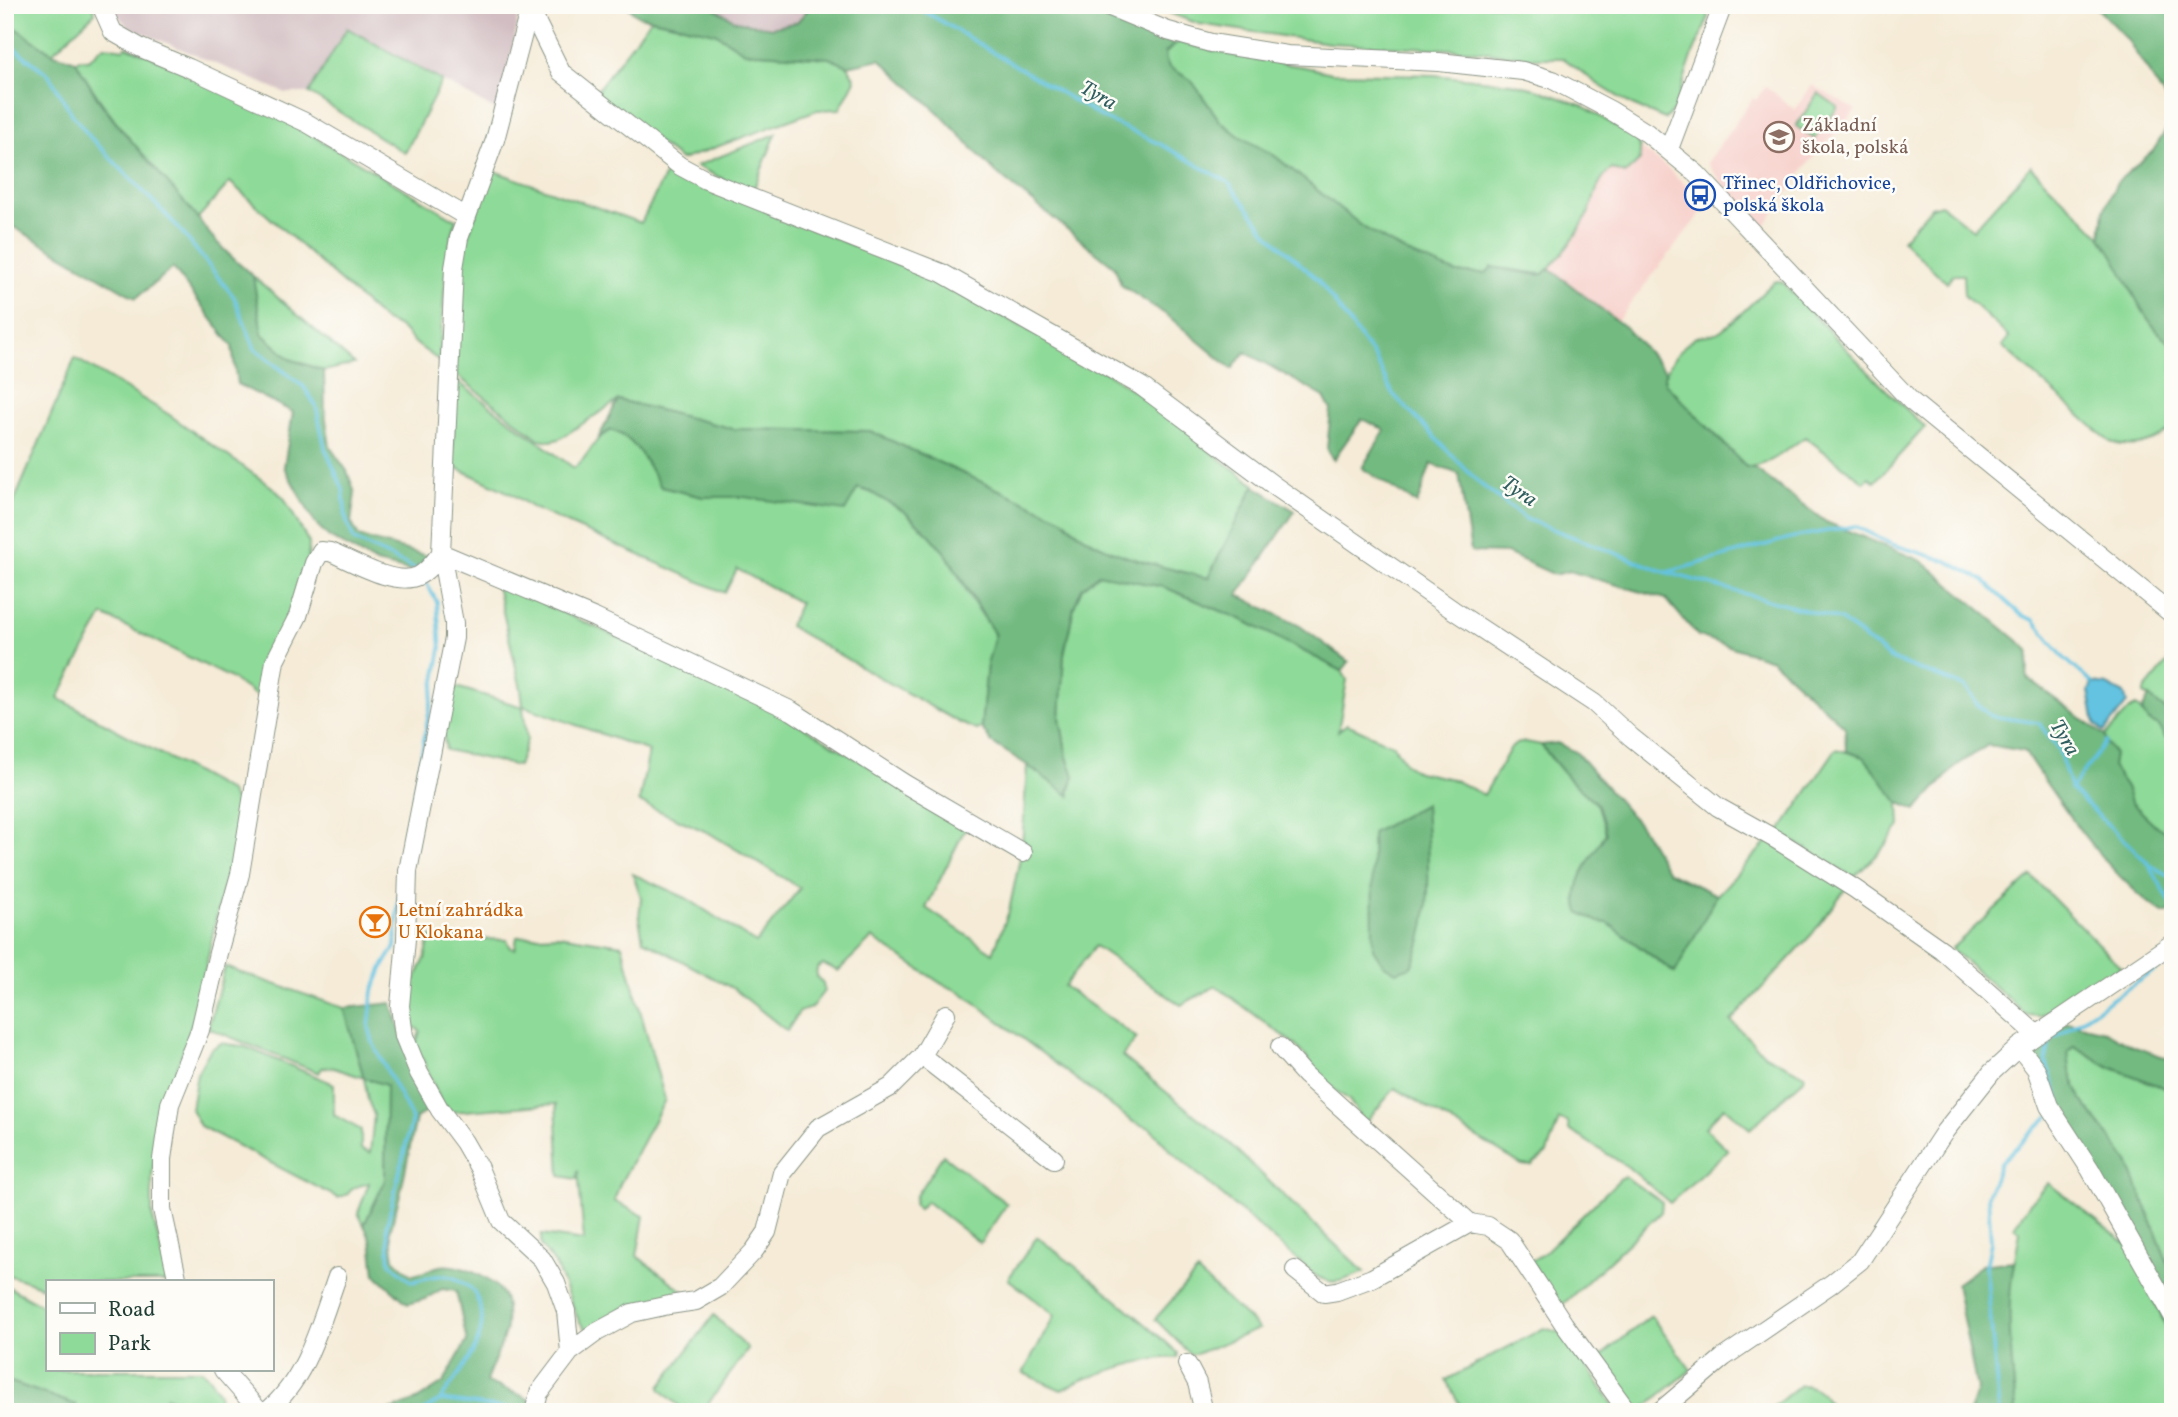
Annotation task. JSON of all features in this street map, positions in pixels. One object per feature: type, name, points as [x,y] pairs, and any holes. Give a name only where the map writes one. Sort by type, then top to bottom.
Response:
[{"type":"street","points":[[101,5],[113,32],[141,48],[307,123],[467,217]]},
{"type":"street","points":[[1105,5],[1168,31],[1211,43],[1287,55],[1438,62],[1523,71],[1553,79],[1580,93],[1629,121],[1669,149],[1697,174],[1911,401],[2173,615]]},
{"type":"street","points":[[1669,149],[1723,5]]},
{"type":"street","points":[[529,8],[495,140],[458,238],[454,268],[441,553],[454,622],[454,638],[408,871],[400,1006],[404,1036],[419,1073],[479,1168],[501,1221],[542,1259],[556,1283],[566,1311],[570,1352]]},
{"type":"street","points":[[529,8],[561,72],[680,166],[706,180],[942,273],[1141,386],[1276,487],[1452,610],[1594,703],[1631,737],[1718,807],[1855,889],[1942,950],[2036,1034]]},
{"type":"street","points":[[178,1280],[162,1209],[162,1159],[170,1104],[200,1030],[240,874],[275,661],[298,616],[314,563],[321,551],[398,578],[422,573],[441,553]]},
{"type":"street","points":[[441,553],[595,618],[792,711],[905,784],[1023,853]]},
{"type":"street","points":[[1659,1412],[1724,1357],[1860,1261],[1945,1131],[1992,1072],[2019,1047],[2173,943]]},
{"type":"street","points":[[534,1412],[539,1394],[570,1352],[597,1332],[632,1314],[696,1301],[720,1287],[754,1251],[767,1232],[782,1173],[818,1128],[891,1087],[922,1056],[946,1014]]},
{"type":"street","points":[[1280,1047],[1306,1075],[1470,1223],[1488,1226],[1508,1240],[1564,1324],[1629,1412]]},
{"type":"street","points":[[2019,1047],[2036,1069],[2053,1112],[2119,1220],[2173,1316]]},
{"type":"street","points":[[922,1056],[1054,1159]]},
{"type":"street","points":[[1296,1270],[1324,1293],[1337,1291],[1372,1278],[1470,1223]]},
{"type":"street","points":[[266,1412],[278,1402],[310,1355],[337,1277]]},
{"type":"street","points":[[1187,1364],[1197,1383],[1204,1412]]},
{"type":"street","points":[[225,1372],[260,1412]]},
{"type":"shaded area","points":[[115,5],[519,7],[499,112],[347,29],[309,93],[286,93],[129,27],[117,15]]},
{"type":"shaded area","points":[[709,5],[812,5],[797,22],[771,28],[736,21]]},
{"type":"shaded area","name":"Základní škola, polská","points":[[1812,85],[1856,110],[1806,166],[1763,228],[1726,189],[1707,163],[1753,98],[1756,100],[1766,86],[1795,110]]},
{"type":"shaded area","points":[[1640,148],[1665,166],[1707,205],[1617,321],[1549,268],[1577,232],[1589,212],[1596,188],[1607,173],[1612,169],[1625,174],[1640,161]]},
{"type":"green space","points":[[5,5],[93,5],[95,13],[52,53],[5,21]]},
{"type":"green space","points":[[625,5],[709,5],[736,21],[771,28],[797,22],[812,5],[1082,5],[1175,44],[1165,53],[1169,67],[1191,80],[1220,121],[1239,136],[1275,156],[1363,227],[1407,253],[1457,273],[1486,273],[1492,267],[1538,275],[1549,268],[1627,329],[1666,372],[1665,383],[1746,467],[1754,468],[1826,522],[1922,561],[2029,650],[2027,678],[2105,736],[2114,753],[2112,767],[2126,787],[2131,802],[2156,826],[2173,837],[2173,911],[2164,914],[2104,860],[2024,751],[1988,745],[1956,766],[1916,810],[1899,803],[1864,757],[1846,751],[1845,727],[1772,660],[1698,636],[1666,599],[1569,571],[1555,575],[1507,553],[1471,552],[1459,474],[1431,464],[1417,504],[1362,468],[1385,430],[1362,419],[1333,460],[1327,448],[1331,410],[1324,397],[1245,352],[1232,369],[1168,316],[1121,285],[1115,267],[995,172],[939,113],[880,59],[848,66],[829,58],[745,52],[715,33],[639,16]]},
{"type":"green space","points":[[1148,5],[1707,5],[1708,19],[1674,110],[1665,119],[1632,105],[1563,58],[1329,43],[1199,24]]},
{"type":"green space","points":[[2094,5],[2173,5],[2173,110],[2127,39]]},
{"type":"green space","points":[[651,19],[715,33],[745,52],[829,58],[848,66],[855,80],[840,109],[817,110],[681,160],[594,94]]},
{"type":"green space","points":[[5,21],[52,53],[76,61],[97,98],[116,123],[217,242],[253,276],[262,334],[290,359],[324,371],[325,412],[330,447],[347,471],[355,493],[351,522],[359,537],[428,556],[420,566],[410,571],[376,563],[329,537],[315,523],[284,467],[293,412],[237,384],[232,346],[173,268],[136,298],[5,222]]},
{"type":"green space","points":[[347,28],[442,81],[405,153],[309,93]]},
{"type":"green space","points":[[1178,42],[1236,56],[1332,73],[1434,75],[1511,83],[1536,89],[1583,106],[1636,139],[1640,148],[1640,160],[1625,174],[1612,169],[1607,173],[1580,229],[1563,253],[1543,274],[1492,267],[1486,273],[1457,273],[1407,253],[1363,227],[1275,156],[1239,136],[1220,121],[1191,80],[1169,67],[1165,54]]},
{"type":"green space","points":[[104,46],[124,49],[126,46],[235,90],[456,220],[447,257],[439,361],[400,328],[385,321],[230,182],[198,218],[118,124],[76,62],[79,59],[88,60]]},
{"type":"green space","points":[[1818,93],[1838,107],[1815,139],[1796,126]]},
{"type":"green space","points":[[2173,119],[2173,345],[2150,322],[2101,238],[2104,210],[2117,182],[2153,151]]},
{"type":"green space","points":[[776,134],[752,193],[696,166]]},
{"type":"green space","points":[[2031,166],[2106,244],[2122,268],[2146,316],[2173,345],[2173,428],[2158,438],[2135,445],[2110,442],[2002,346],[2009,337],[1964,295],[1963,275],[1953,275],[1947,283],[1902,240],[1931,207],[1941,204],[1973,230]]},
{"type":"green space","points":[[673,169],[943,284],[1098,367],[1175,418],[1203,446],[1255,485],[1208,578],[1111,551],[1077,532],[1063,519],[870,431],[733,429],[619,400],[559,439],[551,441],[539,439],[455,374],[463,250],[491,170],[641,223],[666,173]]},
{"type":"green space","points":[[253,276],[354,364],[324,371],[290,359],[262,334]]},
{"type":"green space","points":[[1778,281],[1782,282],[1925,427],[1875,482],[1869,477],[1864,482],[1805,437],[1770,461],[1747,467],[1665,383],[1670,365],[1689,341],[1720,331]]},
{"type":"green space","points":[[75,358],[168,414],[272,487],[284,498],[309,543],[308,563],[260,698],[229,677],[103,615],[58,698],[229,791],[240,811],[235,861],[223,887],[196,1012],[161,1115],[152,1176],[152,1215],[169,1280],[46,1280],[46,1288],[5,1274],[5,523]]},
{"type":"green space","points":[[454,379],[574,468],[598,439],[611,430],[628,439],[661,487],[703,497],[744,497],[858,488],[905,512],[947,555],[971,599],[993,631],[995,641],[987,665],[981,727],[977,730],[960,723],[789,626],[800,603],[737,569],[725,593],[533,508],[512,494],[453,466]]},
{"type":"green space","points":[[618,400],[734,429],[870,431],[1063,519],[1077,532],[1111,551],[1208,578],[1254,486],[1295,511],[1238,595],[1300,626],[1349,662],[1342,671],[1245,621],[1164,587],[1098,574],[1082,588],[1074,607],[1064,654],[1060,718],[1067,757],[1074,776],[1069,790],[1070,796],[991,742],[981,727],[987,665],[995,635],[947,555],[905,512],[858,488],[845,511],[744,497],[703,497],[661,487],[641,453],[628,439],[611,430],[599,437]]},
{"type":"green space","points":[[1099,574],[1164,587],[1245,621],[1342,671],[1347,680],[1338,731],[1347,724],[1393,745],[1406,764],[1418,772],[1452,779],[1484,795],[1510,749],[1516,744],[1526,742],[1541,745],[1568,778],[1598,805],[1606,833],[1582,873],[1598,922],[1608,923],[1674,973],[1717,895],[1768,841],[1846,888],[1812,934],[1731,1021],[1765,1055],[1805,1075],[1804,1079],[1750,1129],[1724,1107],[1705,1128],[1728,1150],[1670,1203],[1628,1167],[1569,1130],[1568,1122],[1559,1120],[1547,1153],[1531,1166],[1522,1165],[1395,1088],[1365,1123],[1349,1100],[1317,1073],[1294,1044],[1216,986],[1181,1005],[1095,946],[1064,986],[1137,1038],[1122,1056],[1229,1143],[1364,1272],[1335,1282],[1323,1279],[1316,1276],[1172,1152],[1150,1128],[1133,1122],[961,992],[942,984],[872,938],[838,971],[823,964],[817,968],[816,976],[823,984],[824,991],[811,1008],[799,1012],[787,1031],[734,989],[643,940],[639,918],[641,897],[633,874],[686,898],[756,943],[800,888],[709,833],[639,802],[649,751],[523,706],[496,582],[765,704],[967,825],[926,908],[993,953],[1009,911],[1022,848],[1027,765],[1069,795],[1074,776],[1067,757],[1060,718],[1064,654],[1074,607],[1082,588]]},
{"type":"green space","points":[[2173,656],[2173,716],[2144,694],[2144,691]]},
{"type":"green space","points":[[453,686],[523,707],[527,740],[518,766],[446,750],[443,731]]},
{"type":"green space","points":[[2149,697],[2173,716],[2173,737],[2165,737],[2159,726],[2143,714]]},
{"type":"green space","points":[[2136,706],[2150,722],[2173,737],[2173,837],[2156,826],[2131,802],[2126,787],[2112,767],[2114,753],[2105,736]]},
{"type":"green space","points":[[1557,743],[1576,752],[1642,828],[1668,872],[1717,895],[1675,973],[1608,923],[1598,922],[1579,912],[1577,891],[1580,880],[1606,833],[1598,805],[1568,778],[1541,745]]},
{"type":"green space","points":[[1836,749],[1864,757],[1899,803],[1900,826],[1878,854],[1854,877],[1779,833]]},
{"type":"green space","points":[[1425,804],[1428,887],[1424,928],[1411,967],[1396,972],[1383,964],[1373,949],[1372,833]]},
{"type":"green space","points":[[2031,876],[2121,967],[2040,1016],[2027,1015],[1951,949]]},
{"type":"green space","points":[[558,935],[622,945],[665,1100],[620,1184],[614,1201],[644,1216],[637,1256],[690,1296],[636,1307],[633,1303],[588,1332],[579,1321],[555,1264],[541,1246],[541,1235],[584,1241],[578,1170],[577,1179],[560,1176],[556,1104],[452,1112],[441,1102],[416,1044],[420,1031],[411,1025],[409,1032],[404,1001],[425,959],[430,937],[507,940],[511,948],[515,949],[517,937]]},
{"type":"green space","points":[[225,967],[344,1008],[364,1078],[331,1067],[322,1068],[319,1073],[208,1028]]},
{"type":"green space","points":[[392,1003],[416,1081],[429,1110],[416,1118],[390,1231],[394,1259],[411,1275],[440,1266],[452,1266],[473,1272],[494,1284],[503,1295],[506,1324],[486,1382],[523,1396],[541,1408],[557,1409],[561,1412],[386,1412],[417,1400],[443,1383],[467,1341],[456,1291],[442,1289],[425,1299],[408,1304],[375,1274],[371,1240],[364,1225],[385,1181],[386,1085],[364,1078],[344,1008]]},
{"type":"green space","points":[[2067,1022],[2105,1031],[2132,1046],[2173,1060],[2173,1091],[2110,1067],[2074,1046],[2068,1052],[2070,1071],[2081,1099],[2128,1162],[2173,1276],[2173,1343],[2032,1048]]},
{"type":"green space","points":[[221,1043],[246,1047],[334,1084],[334,1115],[361,1130],[361,1149],[370,1153],[374,1115],[364,1078],[386,1085],[385,1181],[364,1225],[358,1213],[369,1183],[352,1188],[348,1194],[338,1198],[200,1126],[191,1109],[197,1073],[210,1050]]},
{"type":"green space","points":[[2074,1046],[2110,1067],[2173,1091],[2173,1276],[2128,1162],[2081,1099],[2070,1071],[2068,1052]]},
{"type":"green space","points":[[943,1155],[1007,1204],[980,1243],[926,1201],[919,1209],[914,1205],[915,1197]]},
{"type":"green space","points":[[1625,1177],[1662,1202],[1661,1212],[1559,1308],[1531,1261],[1544,1253]]},
{"type":"green space","points":[[2048,1183],[2128,1245],[2173,1343],[2173,1412],[2016,1412],[2008,1324],[2009,1291],[2020,1232],[2014,1227],[2029,1204]]},
{"type":"green space","points":[[1037,1237],[1144,1323],[1178,1353],[1177,1358],[1151,1360],[1119,1368],[1061,1390],[1023,1373],[1055,1315],[1008,1279]]},
{"type":"green space","points":[[2014,1261],[2010,1318],[2016,1412],[1969,1412],[1977,1389],[1956,1284],[1982,1265]]},
{"type":"green space","points":[[1197,1272],[1259,1329],[1190,1354],[1155,1319]]},
{"type":"green space","points":[[5,1285],[46,1307],[46,1372],[204,1372],[217,1390],[220,1401],[214,1412],[204,1412],[166,1397],[161,1412],[75,1412],[76,1405],[5,1380]]},
{"type":"green space","points":[[714,1315],[748,1349],[702,1412],[686,1412],[660,1387]]},
{"type":"green space","points":[[1651,1316],[1691,1370],[1640,1411],[1631,1408],[1596,1360]]},
{"type":"green space","points":[[1544,1328],[1564,1334],[1618,1412],[1464,1412],[1446,1380]]},
{"type":"green space","points":[[5,1380],[76,1405],[75,1412],[5,1412]]},
{"type":"green space","points":[[1800,1385],[1820,1392],[1832,1412],[1767,1412]]},
{"type":"water","points":[[2092,683],[2107,685],[2124,694],[2127,703],[2104,732],[2095,724],[2089,691]]},
{"type":"waterway","name":"Tyra","points":[[914,5],[1103,118],[1162,145],[1228,182],[1268,234],[1318,280],[1375,358],[1393,394],[1479,483],[1526,519],[1665,572],[1841,620],[1891,659],[1966,687],[1977,704],[1991,716],[2039,723],[2059,751],[2071,789],[2150,865],[2173,878]]},
{"type":"waterway","points":[[5,41],[49,75],[72,114],[90,137],[177,226],[234,297],[255,349],[304,387],[316,406],[325,448],[343,489],[346,519],[354,540],[418,570]]},
{"type":"waterway","points":[[1668,572],[1794,537],[1855,526],[1891,544],[1947,561],[1983,580],[2021,615],[2034,620],[2063,657],[2092,683]]},
{"type":"waterway","points":[[401,862],[441,649],[437,602],[424,579]]},
{"type":"waterway","points":[[2071,789],[2106,742]]},
{"type":"waterway","points":[[2150,866],[2173,907]]},
{"type":"waterway","points":[[399,894],[395,947],[373,991],[369,1027],[373,1043],[412,1119],[387,1225],[390,1263],[412,1282],[441,1275],[460,1281],[474,1292],[479,1304],[482,1317],[477,1342],[464,1367],[440,1400],[527,1411]]},
{"type":"waterway","points":[[2057,1109],[2061,1105],[2046,1061],[2050,1041],[2173,955]]},
{"type":"waterway","points":[[1999,1412],[1986,1267],[1991,1242],[1988,1195],[2000,1163],[2049,1116]]},
{"type":"waterway","points":[[422,1412],[440,1400]]},
{"type":"place","name":"Základní škola, polská","points":[[1779,137]]},
{"type":"place","name":"Třinec, Oldřichovice, polská škola","points":[[1700,195]]},
{"type":"place","name":"Letní zahrádka U Klokana","points":[[375,922]]}]
